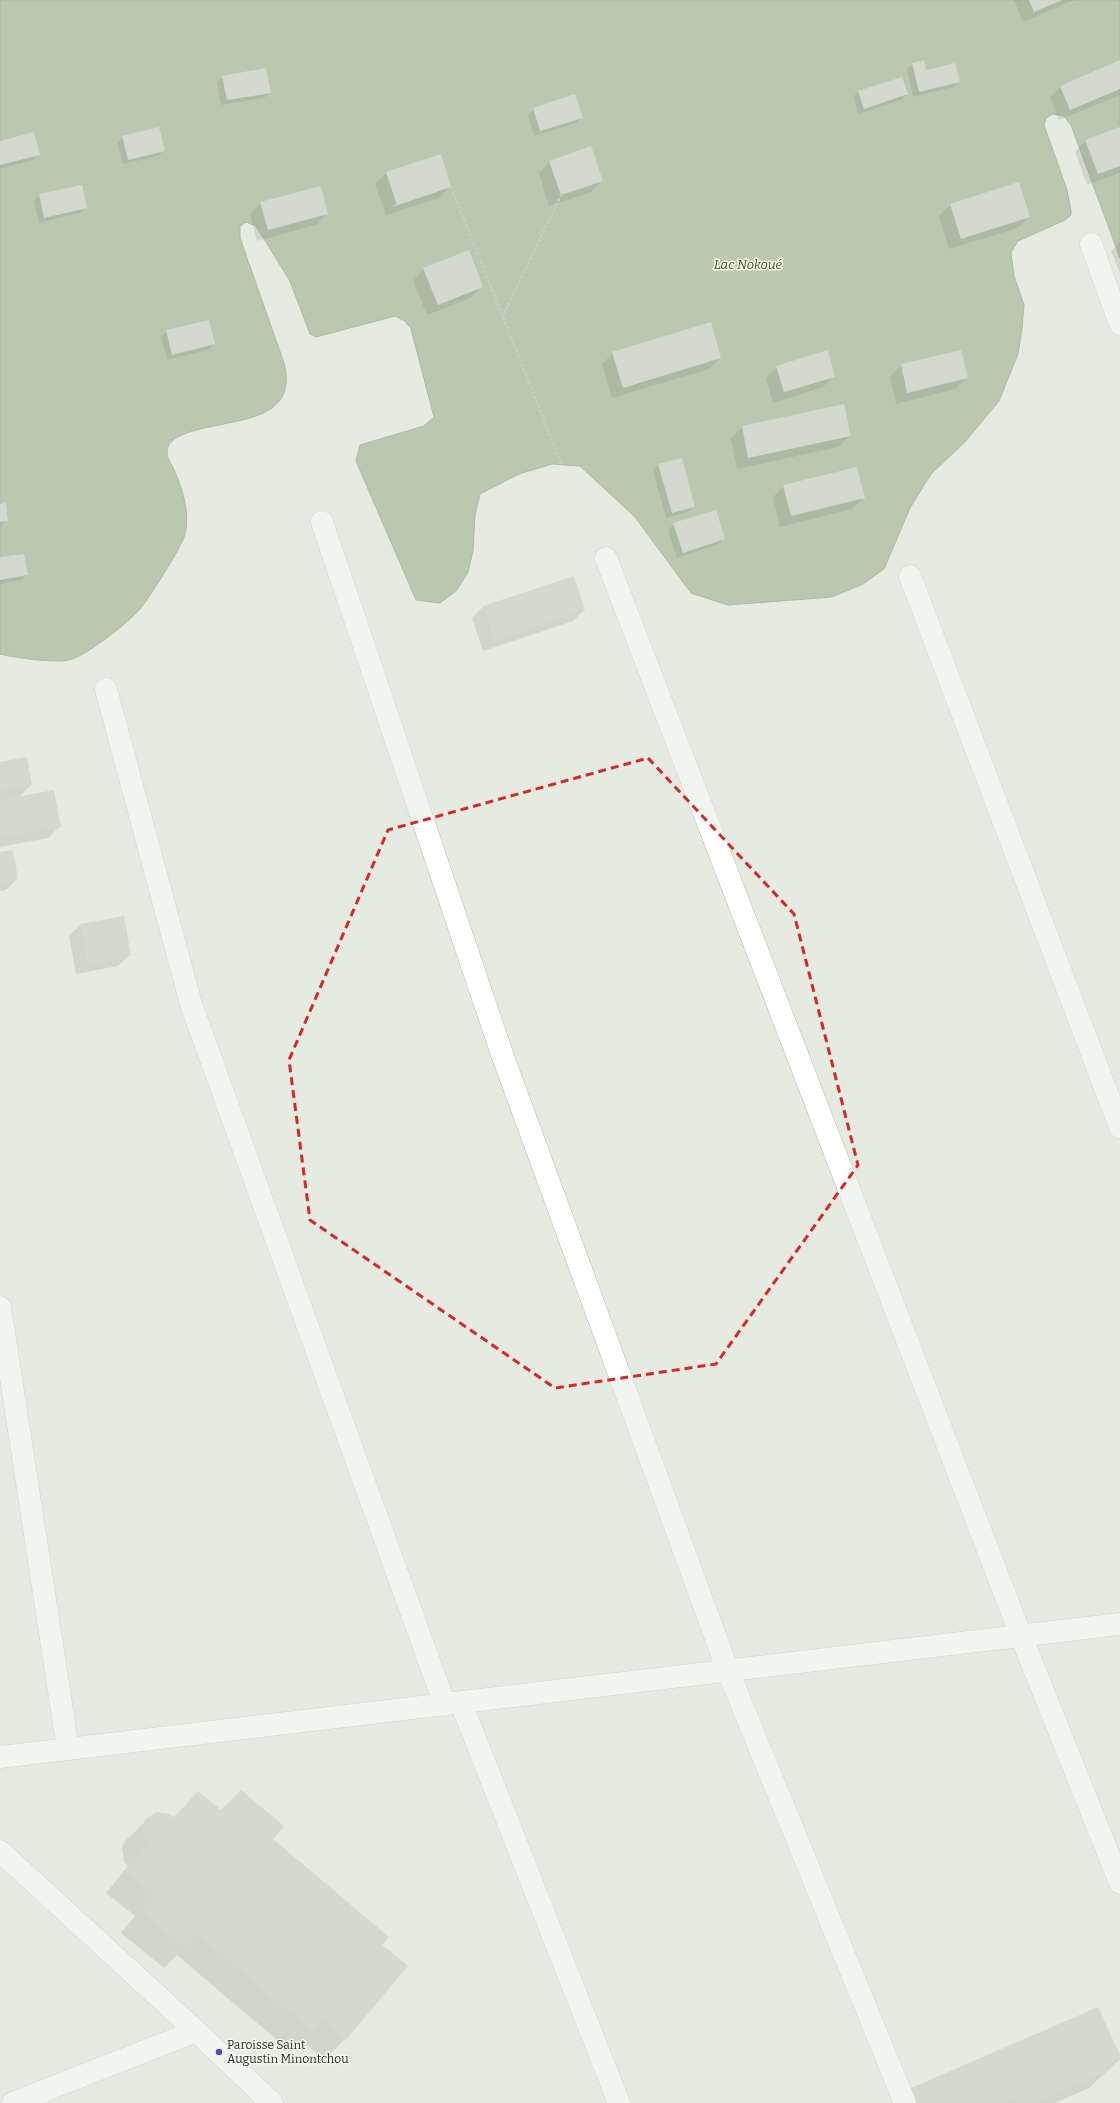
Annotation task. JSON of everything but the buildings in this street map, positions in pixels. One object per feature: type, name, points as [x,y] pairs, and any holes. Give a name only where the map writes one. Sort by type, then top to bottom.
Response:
[{"type":"street","points":[[1091,244],[1120,324]]},
{"type":"street","points":[[322,522],[502,1054],[728,1671],[905,2103]]},
{"type":"street","points":[[606,558],[1022,1636],[1120,1882]]},
{"type":"street","points":[[910,576],[1120,1127]]},
{"type":"street","points":[[106,689],[191,1004],[453,1704],[619,2103]]},
{"type":"street","points":[[0,1307],[68,1749]]},
{"type":"street","points":[[0,1757],[1120,1624]]},
{"type":"street","points":[[0,1851],[272,2103]]},
{"type":"street","points":[[13,2103],[196,2031]]},
{"type":"path","points":[[451,187],[504,314],[562,465]]},
{"type":"path","points":[[504,314],[561,195]]},
{"type":"highlighted area","points":[[648,758],[794,914],[858,1165],[716,1364],[555,1388],[310,1220],[289,1060],[388,830]]},
{"type":"water","name":"Lac Nokoué","points":[[0,0],[1120,0],[1120,258],[1071,125],[1064,116],[1053,114],[1046,118],[1044,125],[1067,190],[1071,215],[1065,220],[1018,241],[1011,253],[1014,276],[1024,305],[1018,354],[999,401],[964,443],[931,474],[910,508],[884,569],[863,584],[832,597],[728,605],[691,593],[635,517],[580,466],[552,464],[519,474],[480,494],[475,515],[473,551],[468,572],[456,591],[440,603],[416,600],[356,461],[360,445],[424,426],[434,417],[411,329],[405,321],[395,316],[316,337],[310,334],[290,281],[256,226],[246,222],[240,226],[240,238],[284,363],[286,385],[279,401],[266,412],[248,418],[189,432],[170,443],[167,449],[167,455],[178,479],[185,502],[187,518],[185,534],[172,560],[150,595],[140,609],[127,622],[96,646],[69,660],[34,660],[0,654]]},
{"type":"place","name":"Paroisse Saint Augustin Minontchou","points":[[219,2052]]}]
